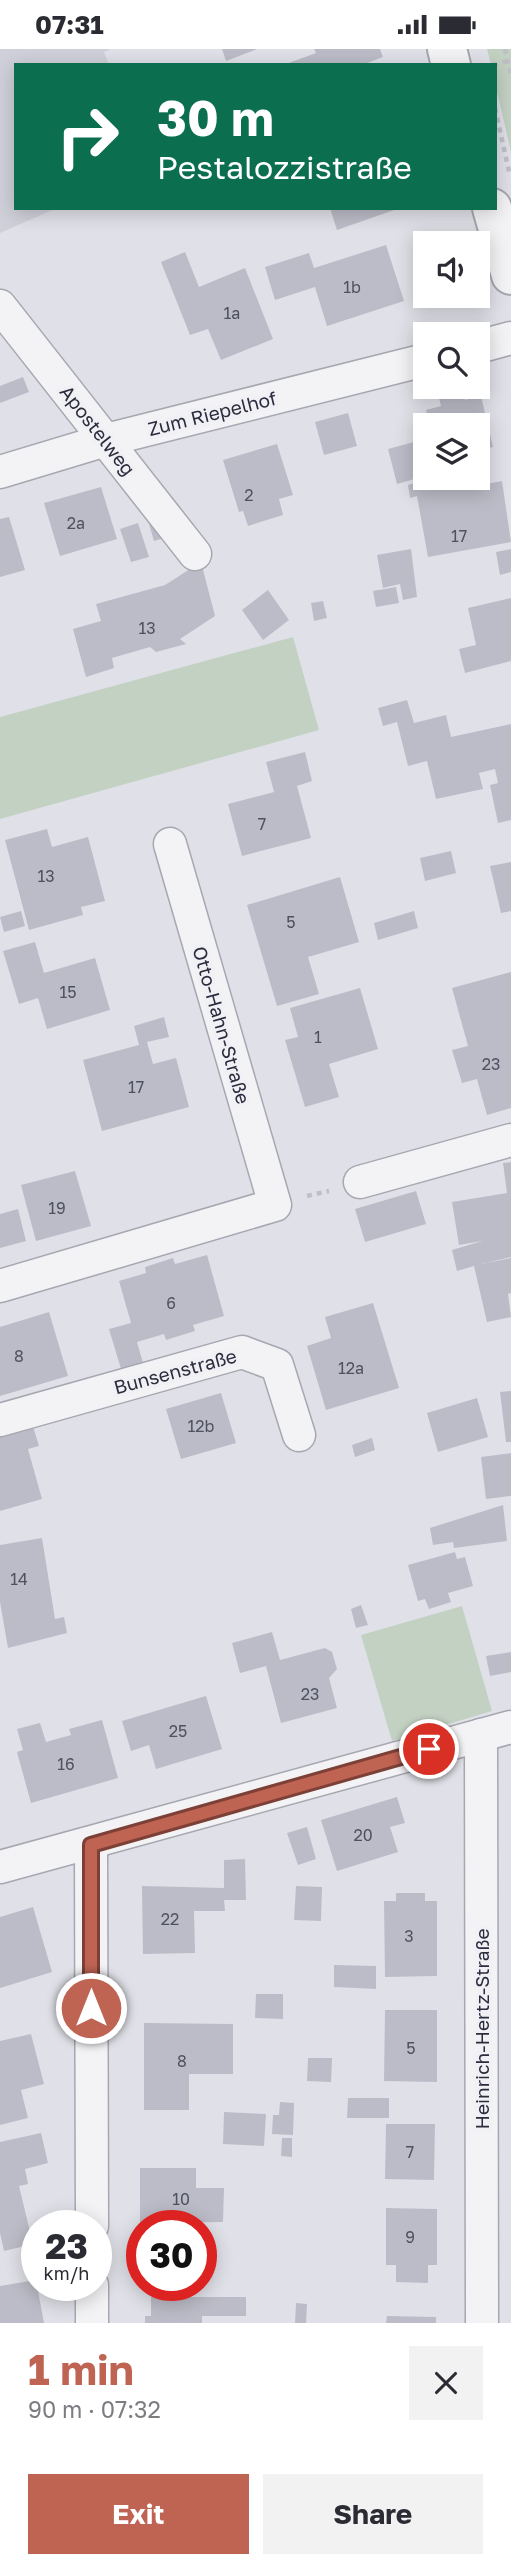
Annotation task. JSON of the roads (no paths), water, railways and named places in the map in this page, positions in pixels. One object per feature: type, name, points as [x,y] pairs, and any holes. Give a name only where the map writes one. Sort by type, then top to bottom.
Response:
[{"type":"street","points":[[493,210],[511,275]]},
{"type":"street","name":"Apostelweg","points":[[0,306],[195,554]]},
{"type":"street","points":[[490,344],[511,338]]},
{"type":"street","name":"Zum Riepelhof","points":[[0,472],[106,440],[413,363]]},
{"type":"street","name":"Otto-Hahn-Straße","points":[[0,1286],[275,1205],[170,844]]},
{"type":"street","points":[[360,1182],[511,1140]]},
{"type":"street","name":"Bunsenstraße","points":[[0,1420],[242,1352],[277,1364],[299,1436]]},
{"type":"street","points":[[0,1867],[91,1845],[511,1727]]},
{"type":"street","name":"Heinrich-Hertz-Straße","points":[[481,1735],[482,2323]]},
{"type":"street","points":[[91,1845],[92,2210]]},
{"type":"street","points":[[92,2301],[92,2323]]}]
